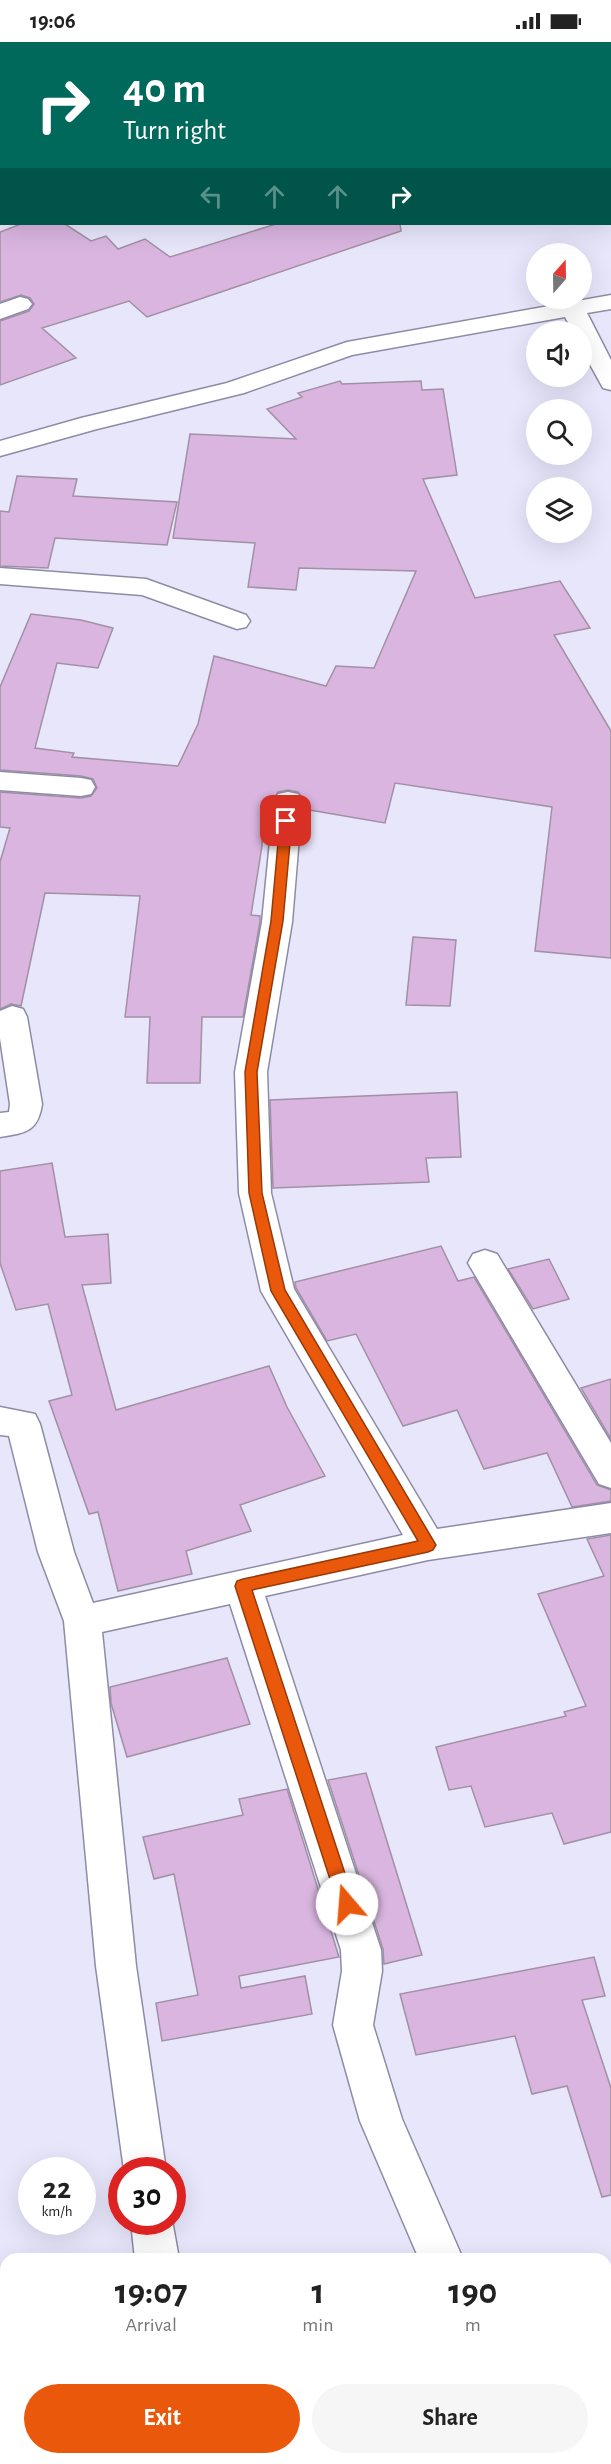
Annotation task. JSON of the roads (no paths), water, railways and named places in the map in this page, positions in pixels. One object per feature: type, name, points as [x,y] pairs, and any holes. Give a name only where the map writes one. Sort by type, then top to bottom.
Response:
[{"type":"street","points":[[592,306],[611,302]]},
{"type":"street","points":[[0,449],[90,423],[235,388],[347,349],[573,309],[611,383]]},
{"type":"street","points":[[0,576],[146,586],[237,621]]},
{"type":"street","points":[[0,781],[81,787]]},
{"type":"street","points":[[288,801],[277,921],[251,1072],[255,1193],[278,1291],[428,1545]]},
{"type":"street","points":[[0,1125],[14,1123],[24,1118],[26,1104],[12,1017]]},
{"type":"street","points":[[485,1263],[611,1474]]},
{"type":"street","points":[[0,1421],[23,1424],[56,1552],[82,1621],[116,1966],[143,2157]]},
{"type":"street","points":[[82,1621],[428,1545],[611,1518]]},
{"type":"street","points":[[243,1586],[362,1950],[362,1971],[353,2025],[381,2121],[438,2253]]},
{"type":"street","points":[[154,2235],[156,2253]]}]
